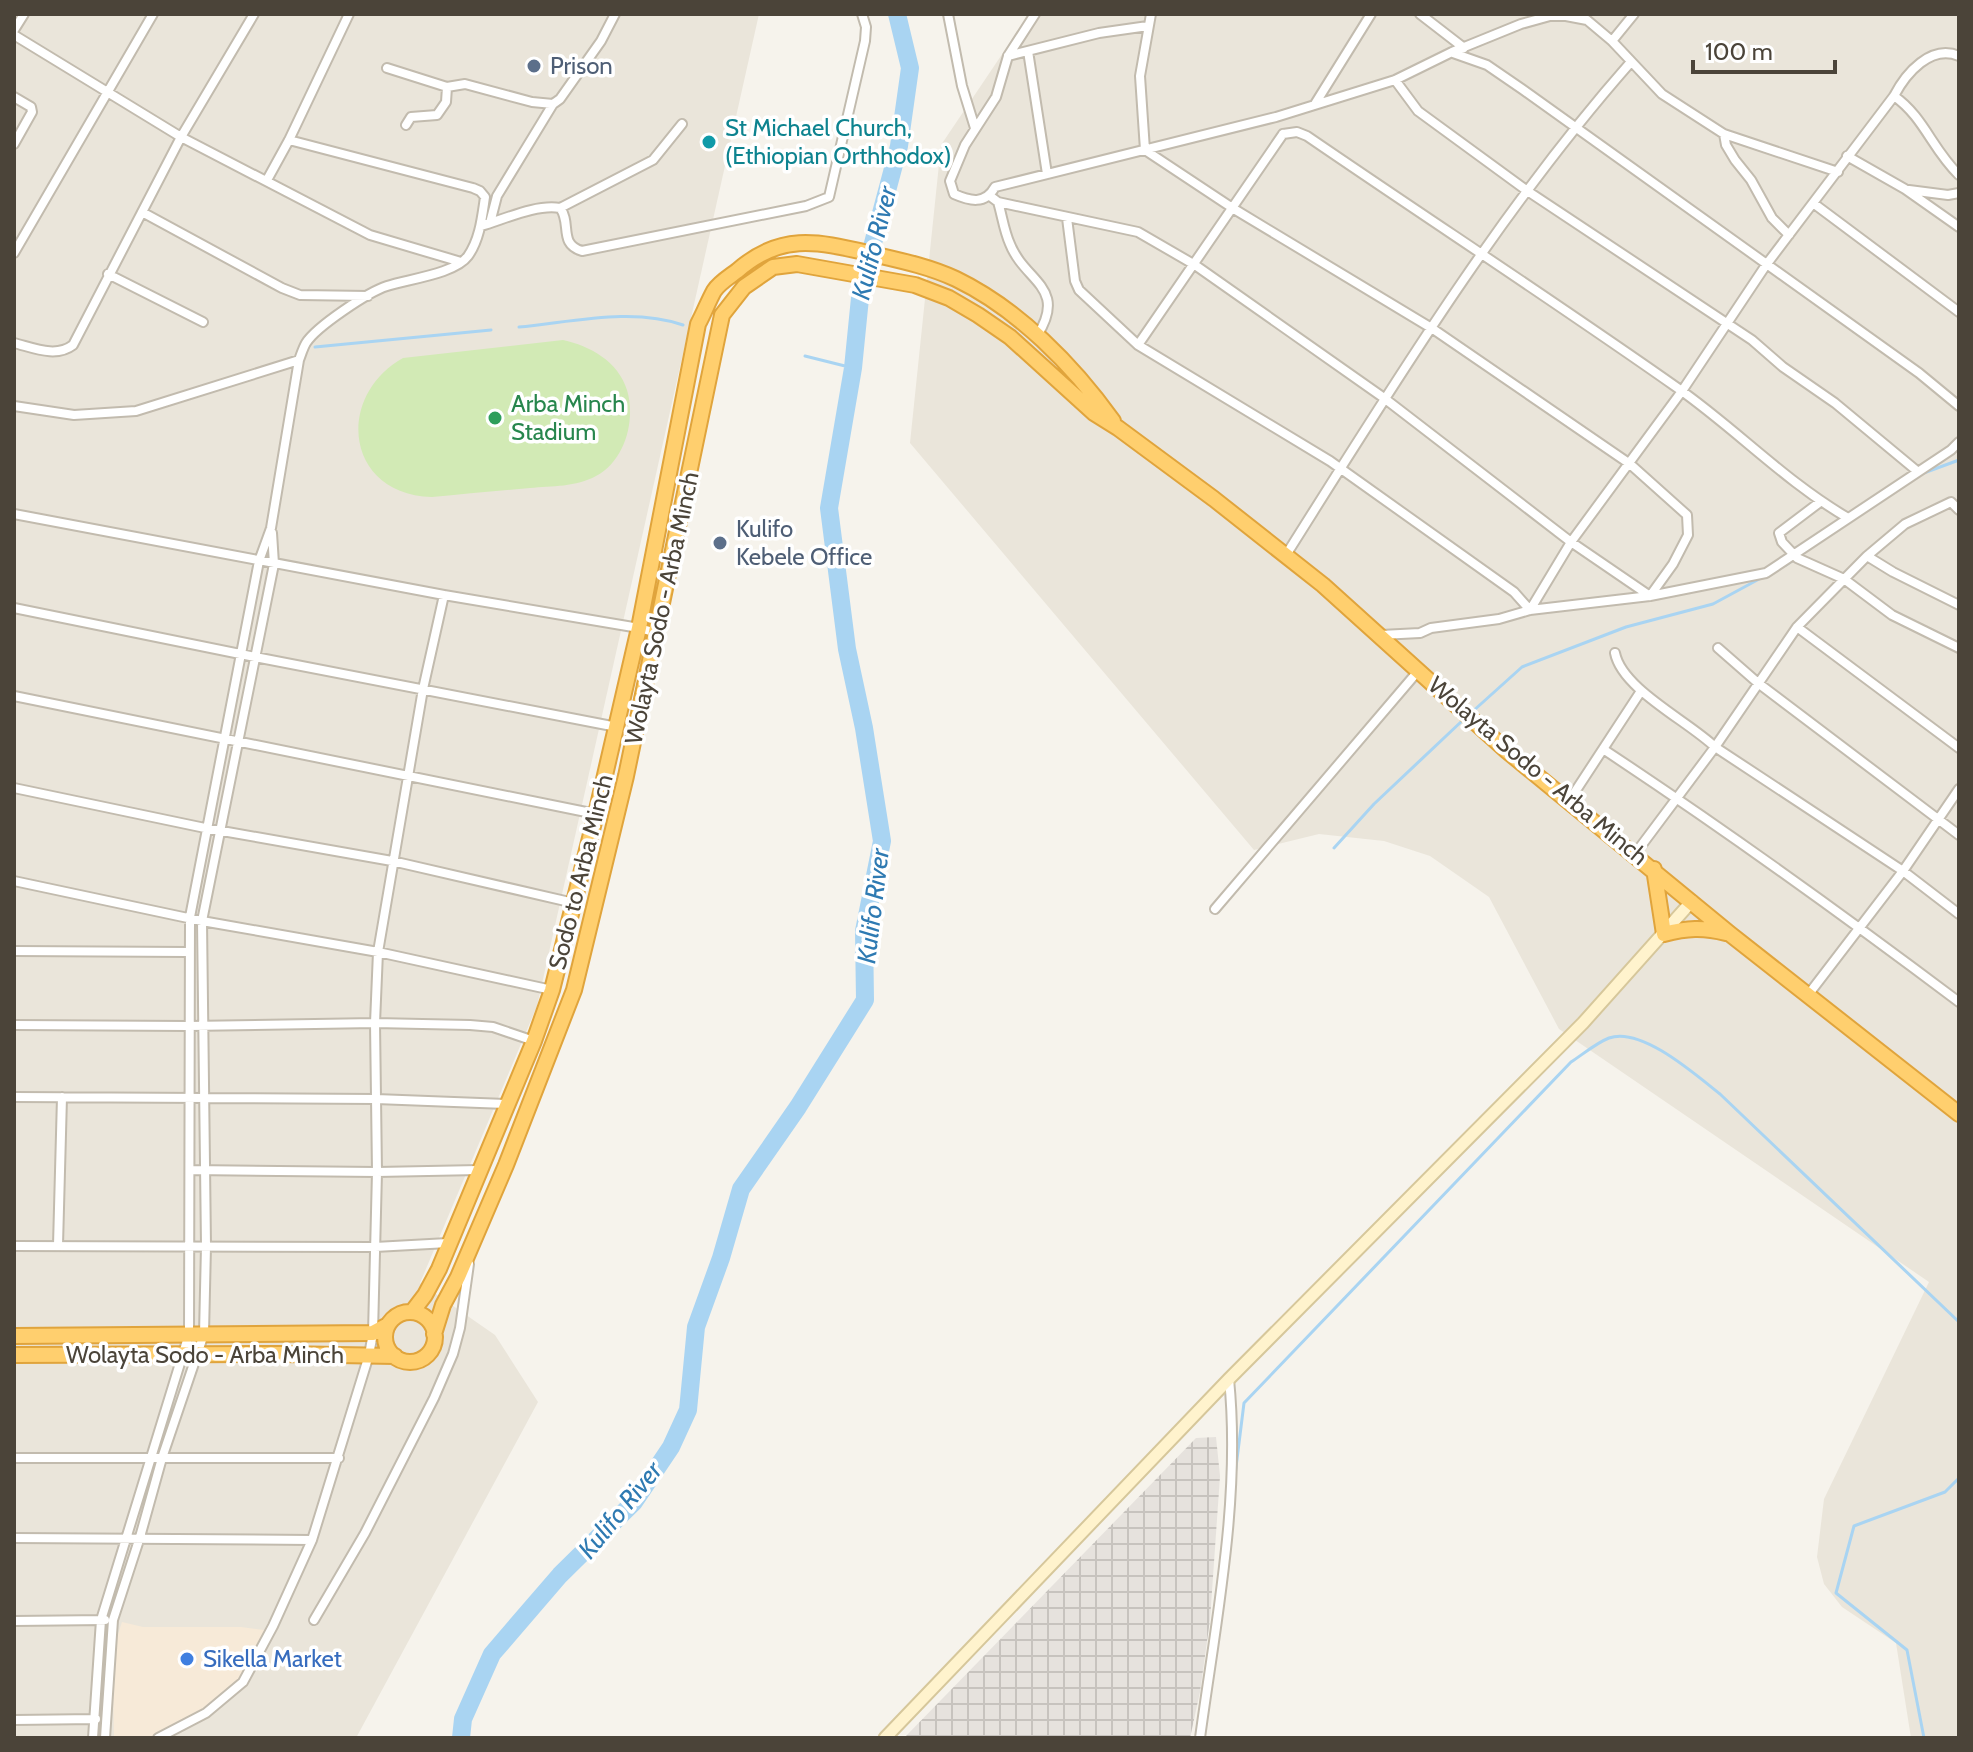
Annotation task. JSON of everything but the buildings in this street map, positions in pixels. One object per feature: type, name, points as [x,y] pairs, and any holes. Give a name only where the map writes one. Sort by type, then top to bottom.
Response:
[{"type":"highway","name":"Wolayta Sodo - Arba Minch","points":[[690,363],[698,324],[716,288],[753,256],[773,246],[793,243],[839,247],[919,265],[956,279],[982,294],[1037,336],[1101,403],[1118,428]]},
{"type":"highway","name":"Wolayta Sodo - Arba Minch","points":[[14,1355],[369,1355],[395,1356],[409,1362],[423,1358],[433,1347],[443,1305],[471,1247],[574,990],[626,776],[722,315],[744,287],[773,267],[797,264],[915,285],[949,298],[1010,337],[1094,413],[1286,555],[1381,635],[1507,751],[1730,934],[1959,1114]]},
{"type":"highway","name":"Sodo to Arba Minch","points":[[412,1312],[439,1269],[532,1046],[552,990],[639,628],[690,363]]},
{"type":"highway","points":[[668,483],[688,488]]},
{"type":"highway","points":[[1654,869],[1664,934],[1688,928],[1708,928],[1730,934]]},
{"type":"highway","points":[[532,1046],[547,1060]]},
{"type":"highway","points":[[373,1333],[400,1314],[412,1312],[427,1318],[434,1334]]},
{"type":"highway","points":[[388,1325],[386,1342],[395,1356]]},
{"type":"highway","name":"Wolayta Sodo - Arba Minch","points":[[14,1336],[373,1333]]},
{"type":"street","points":[[24,14],[14,32],[181,137],[370,235],[461,262]]},
{"type":"street","points":[[14,343],[51,352],[64,352],[73,345],[181,137],[254,14]]},
{"type":"street","points":[[267,180],[349,14]]},
{"type":"street","points":[[93,1738],[101,1620],[149,1458],[191,1354],[196,1334],[191,1245],[190,917],[259,561],[271,528],[299,360],[307,341],[368,296],[383,287],[448,269],[468,256],[497,196],[553,104],[560,99],[601,41],[615,14]]},
{"type":"street","points":[[560,208],[566,215],[567,241],[572,248],[582,251],[806,206],[829,197],[865,41],[862,14]]},
{"type":"street","points":[[948,14],[962,86],[975,128]]},
{"type":"street","points":[[1035,14],[1008,56],[996,97],[975,128],[950,181],[954,194],[968,200],[994,199],[1138,232],[1195,265],[1384,398],[1571,542],[1650,596]]},
{"type":"street","points":[[1145,150],[1140,76],[1151,14]]},
{"type":"street","points":[[1315,105],[1371,14]]},
{"type":"street","points":[[1420,14],[1464,48]]},
{"type":"street","points":[[1612,41],[1634,14]]},
{"type":"street","points":[[14,253],[110,92],[149,15]]},
{"type":"street","points":[[1037,336],[1047,316],[1048,304],[1035,277],[1010,246],[994,199],[995,187],[1315,105],[1395,80],[1452,52],[1521,24],[1550,16],[1587,20],[1612,41],[1662,94],[1724,134],[1838,172]]},
{"type":"street","points":[[1008,56],[1099,33],[1148,26]]},
{"type":"street","points":[[1028,51],[1047,174]]},
{"type":"street","points":[[1452,52],[1487,65],[1919,373],[1959,406]]},
{"type":"street","points":[[1530,610],[1571,542],[1682,391],[1766,265],[1894,96],[1905,75],[1934,54],[1959,56]]},
{"type":"street","points":[[1286,555],[1384,398],[1526,190],[1573,127],[1630,63]]},
{"type":"street","points":[[387,68],[447,87],[465,84],[532,102],[553,104]]},
{"type":"street","points":[[1395,80],[1418,111],[1526,190],[1752,340],[1783,367],[1869,429],[1917,471]]},
{"type":"street","points":[[406,125],[411,117],[437,115],[446,102],[447,87]]},
{"type":"street","points":[[1894,96],[1917,115],[1934,147],[1959,175]]},
{"type":"street","points":[[14,97],[31,107],[32,112],[14,144]]},
{"type":"street","points":[[1276,117],[1283,134]]},
{"type":"street","points":[[486,224],[552,207],[560,208],[653,160],[682,124]]},
{"type":"street","points":[[1138,345],[1283,134],[1297,132],[1682,391],[1820,502],[1848,518]]},
{"type":"street","points":[[1724,134],[1726,145],[1751,180],[1772,218],[1789,235]]},
{"type":"street","points":[[289,140],[480,191],[485,197],[486,224]]},
{"type":"street","points":[[1145,150],[1234,209],[1433,329],[1630,464],[1687,515],[1688,535],[1673,564],[1650,596]]},
{"type":"street","points":[[1847,156],[1905,189],[1959,227]]},
{"type":"street","points":[[1905,189],[1948,195],[1959,193]]},
{"type":"street","points":[[1813,203],[1959,312]]},
{"type":"street","points":[[142,212],[291,291],[323,296],[368,296]]},
{"type":"street","points":[[1067,218],[1075,281],[1079,290],[1138,345],[1339,469],[1514,592],[1530,610]]},
{"type":"street","points":[[108,274],[203,322]]},
{"type":"street","points":[[14,406],[74,415],[136,411],[299,360]]},
{"type":"street","points":[[1381,635],[1420,633],[1431,628],[1499,619],[1530,610],[1650,596],[1766,573],[1959,442]]},
{"type":"street","points":[[1635,854],[1715,747],[1797,627],[1867,556],[1905,524],[1955,500],[1959,510]]},
{"type":"street","points":[[1820,502],[1779,533],[1793,556],[1844,579],[1892,615],[1959,648]]},
{"type":"street","points":[[14,514],[657,633]]},
{"type":"street","points":[[105,1738],[113,1620],[140,1537],[196,1334],[206,1246],[202,921],[274,564],[271,528]]},
{"type":"street","points":[[1867,556],[1959,605]]},
{"type":"street","points":[[158,1738],[206,1713],[243,1682],[273,1626],[312,1540],[369,1355],[373,1333],[377,1172],[375,1023],[378,952],[423,689],[444,595]]},
{"type":"street","points":[[14,608],[617,727]]},
{"type":"street","points":[[1797,627],[1959,748]]},
{"type":"street","points":[[1718,648],[1758,683],[1959,835]]},
{"type":"street","points":[[1615,653],[1617,664],[1641,691],[1695,728],[1715,747],[1903,871],[1959,914]]},
{"type":"street","points":[[1215,909],[1419,670]]},
{"type":"street","points":[[1569,801],[1641,691]]},
{"type":"street","points":[[14,696],[596,814]]},
{"type":"street","points":[[1603,749],[1676,797],[1959,1002]]},
{"type":"street","points":[[14,788],[205,828],[392,861],[574,903]]},
{"type":"street","points":[[1808,995],[1903,871],[1959,789]]},
{"type":"street","points":[[14,881],[202,921],[378,952],[552,990]]},
{"type":"street","points":[[885,1738],[1229,1379],[1583,1023],[1692,901]]},
{"type":"street","points":[[14,951],[188,952]]},
{"type":"street","points":[[14,1025],[375,1023],[493,1027],[532,1046]]},
{"type":"street","points":[[14,1097],[376,1099],[506,1104]]},
{"type":"street","points":[[58,1245],[62,1097]]},
{"type":"street","points":[[191,1170],[479,1170]]},
{"type":"street","points":[[14,1246],[375,1247],[448,1243]]},
{"type":"street","points":[[314,1620],[400,1467],[453,1354],[460,1328],[471,1247]]},
{"type":"street","points":[[1200,1738],[1230,1500],[1233,1423],[1229,1379]]},
{"type":"street","points":[[14,1458],[339,1458]]},
{"type":"street","points":[[14,1538],[312,1540]]},
{"type":"street","points":[[14,1621],[113,1620]]},
{"type":"street","points":[[14,1720],[105,1718]]},
{"type":"shaded area","points":[[14,14],[759,14],[537,1006],[420,1283],[495,1335],[538,1402],[356,1738],[14,1738]]},
{"type":"shaded area","points":[[1029,14],[1959,14],[1959,1738],[1911,1738],[1896,1643],[1842,1607],[1824,1584],[1817,1557],[1824,1499],[1929,1282],[1559,1029],[1489,897],[1430,856],[1384,841],[1319,834],[1254,850],[910,443],[941,145]]},
{"type":"shaded area","points":[[1216,1437],[1220,1476],[1210,1620],[1190,1738],[904,1738],[1196,1438]]},
{"type":"shaded area","name":"Sikella Market","points":[[122,1622],[143,1627],[241,1627],[272,1631],[245,1680],[165,1738],[114,1738],[113,1689],[117,1637]]},
{"type":"green space","points":[[563,340],[602,356],[617,371],[627,390],[630,414],[626,439],[614,460],[596,476],[564,485],[432,497],[403,492],[381,480],[367,462],[359,441],[359,419],[366,396],[381,375],[403,358]]},
{"type":"waterway","name":"Kulifo River","points":[[461,1738],[463,1719],[492,1654],[560,1575],[634,1502],[671,1447],[688,1410],[696,1327],[741,1189],[798,1107],[865,1000],[864,931],[882,841],[864,728],[847,649],[829,508],[853,368],[861,288],[899,146],[910,68],[897,14]]},
{"type":"waterway","points":[[519,327],[623,316],[683,325]]},
{"type":"waterway","points":[[315,347],[491,330]]},
{"type":"waterway","points":[[805,356],[853,368]]},
{"type":"waterway","points":[[1921,474],[1959,460]]},
{"type":"waterway","points":[[1786,565],[1806,551]]},
{"type":"waterway","points":[[1472,712],[1522,667],[1626,627],[1713,604],[1761,578]]},
{"type":"waterway","points":[[1334,848],[1374,804],[1463,720]]},
{"type":"waterway","points":[[1235,1475],[1244,1403],[1571,1062],[1609,1038],[1622,1036],[1652,1045],[1720,1094],[1959,1322]]},
{"type":"waterway","points":[[1924,1738],[1907,1650],[1836,1593],[1854,1526],[1945,1492],[1959,1478]]},
{"type":"place","name":"Prison","points":[[534,66]]},
{"type":"place","name":"St Michael Church, (Ethiopian Orthhodox)","points":[[709,142]]},
{"type":"place","name":"Arba Minch Stadium","points":[[495,418]]},
{"type":"place","name":"Kulifo Kebele Office","points":[[720,543]]},
{"type":"place","name":"Sikella Market","points":[[187,1659]]}]
